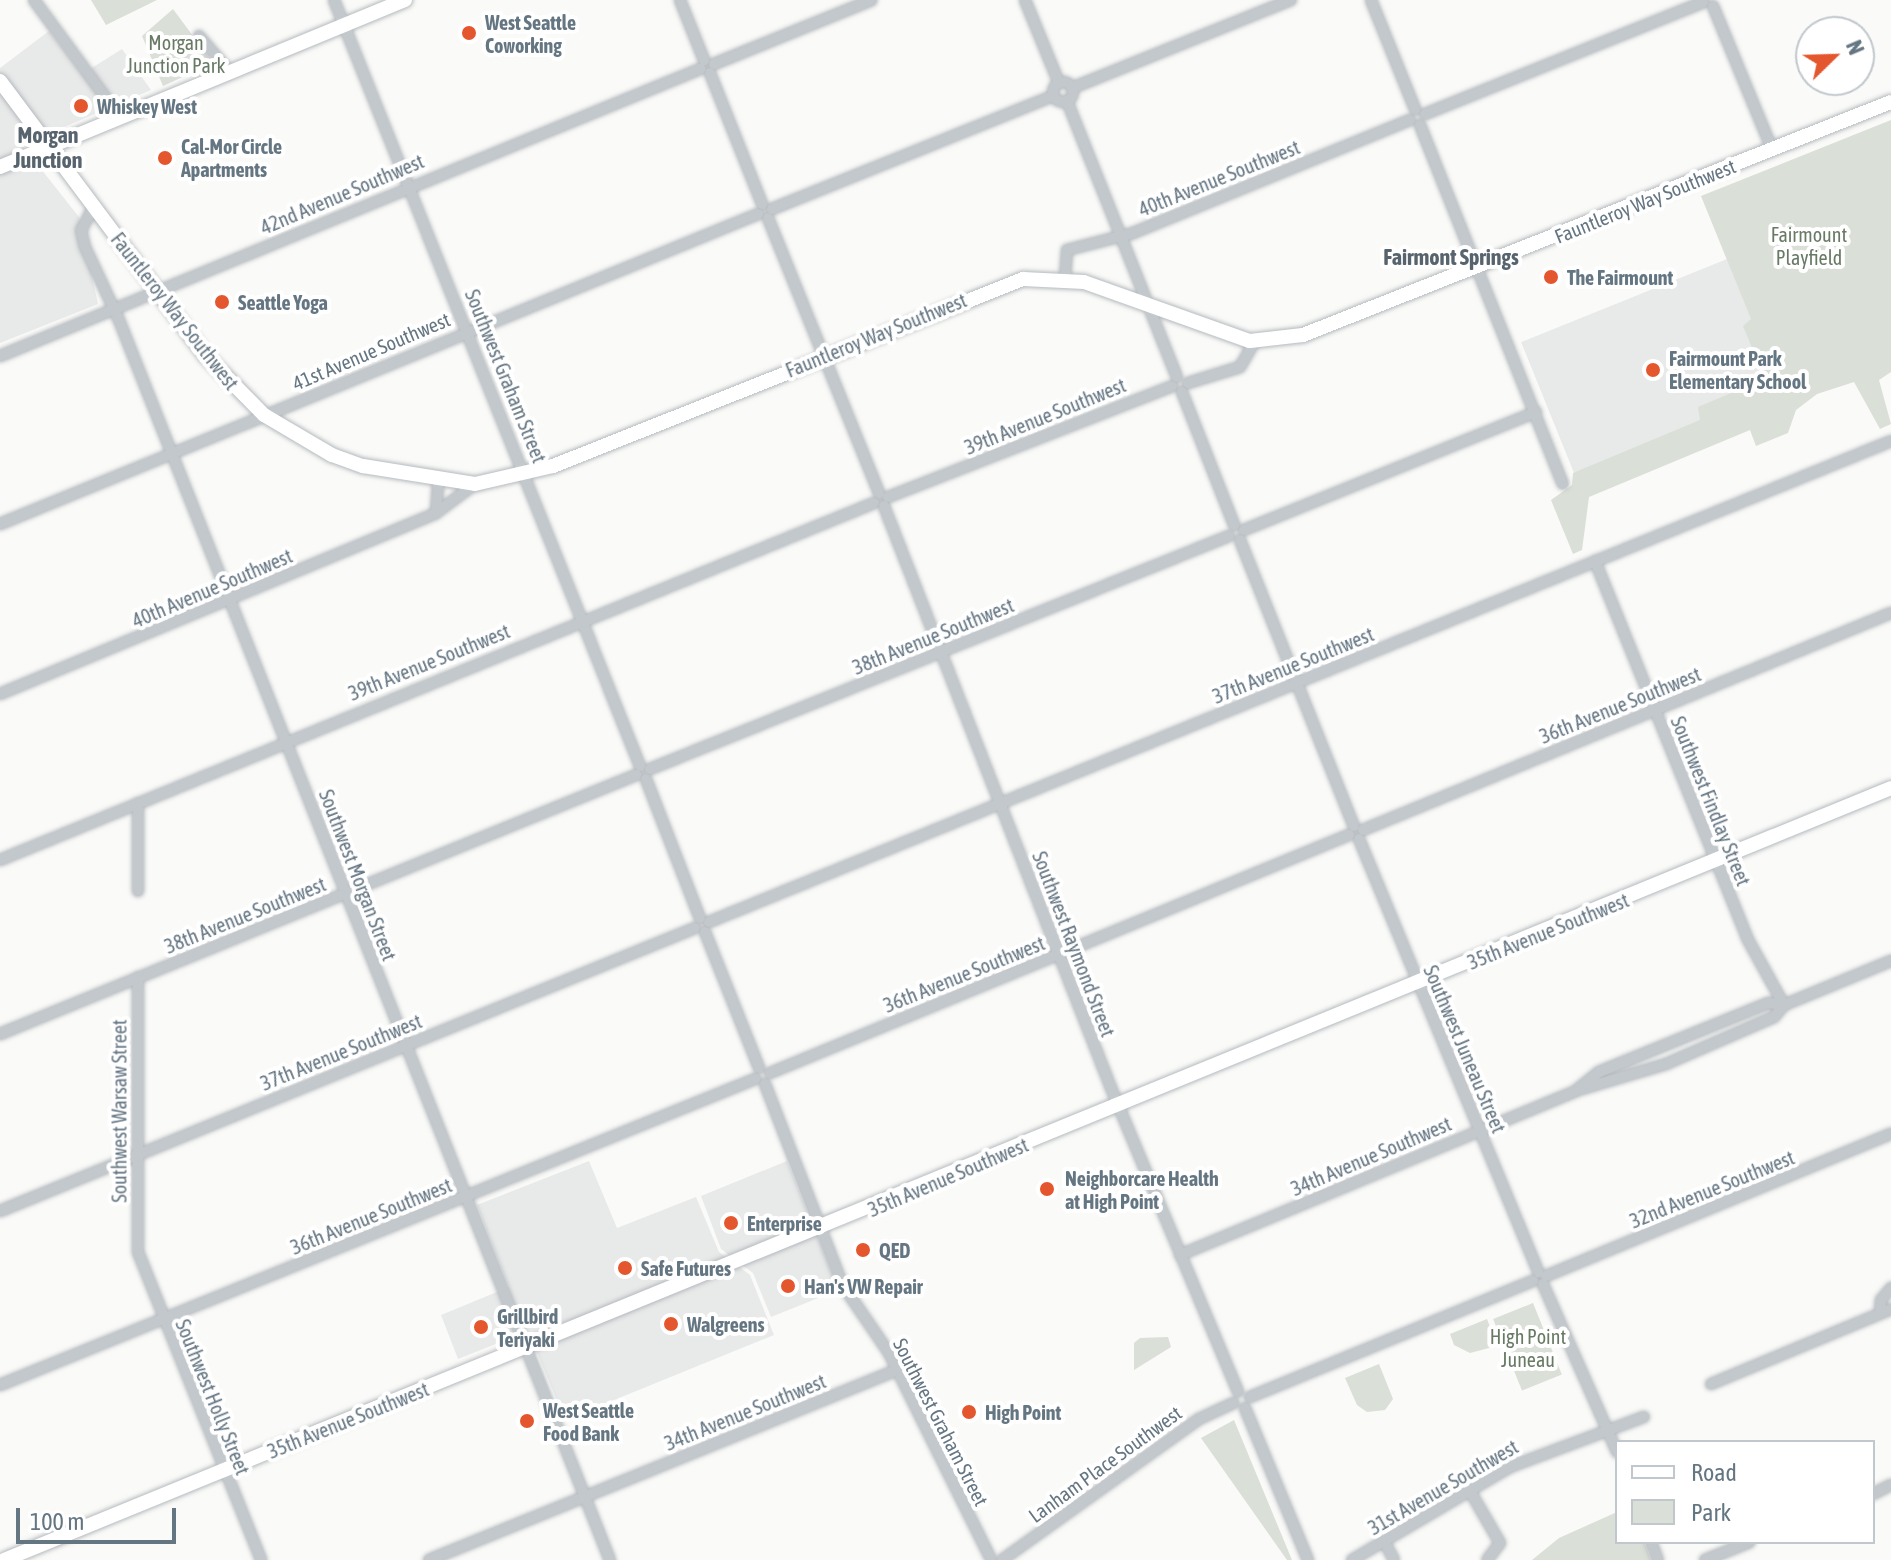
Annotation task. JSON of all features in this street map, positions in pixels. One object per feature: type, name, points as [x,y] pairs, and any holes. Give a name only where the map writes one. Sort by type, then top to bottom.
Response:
[{"type":"main road","points":[[0,167],[405,0]]},
{"type":"main road","name":"Fauntleroy Way Southwest","points":[[0,81],[206,356],[264,415],[332,455],[438,482],[475,484],[526,475],[1000,284],[1065,279],[1255,341],[1281,341],[1325,329],[1891,102]]},
{"type":"main road","name":"35th Avenue Southwest","points":[[4,1560],[820,1230],[1891,788]]},
{"type":"street","points":[[34,0],[120,117]]},
{"type":"street","name":"Southwest Graham Street","points":[[334,0],[583,617],[842,1284],[897,1370],[988,1559]]},
{"type":"street","name":"Southwest Raymond Street","points":[[680,0],[824,356],[1119,1106],[1238,1391]]},
{"type":"street","name":"42nd Avenue Southwest","points":[[0,356],[410,185],[872,0]]},
{"type":"street","points":[[1025,0],[1059,83],[1072,88],[1291,0]]},
{"type":"street","points":[[1371,0],[1563,484]]},
{"type":"street","points":[[1709,2],[1772,149]]},
{"type":"street","name":"40th Avenue Southwest","points":[[1065,279],[1067,250],[1119,235],[1709,2]]},
{"type":"street","points":[[199,36],[230,72]]},
{"type":"street","points":[[1059,83],[1053,96],[1067,101]]},
{"type":"street","points":[[1072,88],[1067,101],[1174,382],[1185,388],[1240,367],[1255,341]]},
{"type":"street","name":"41st Avenue Southwest","points":[[0,524],[468,330],[1053,96]]},
{"type":"street","name":"Southwest Morgan Street","points":[[94,206],[82,224],[81,238],[115,309],[523,1349],[610,1560]]},
{"type":"street","name":"39th Avenue Southwest","points":[[0,860],[583,617],[1174,382]]},
{"type":"street","name":"Southwest Juneau Street","points":[[1185,388],[1237,533],[1418,985],[1540,1278],[1615,1447]]},
{"type":"street","name":"38th Avenue Southwest","points":[[0,1034],[1536,412]]},
{"type":"street","name":"37th Avenue Southwest","points":[[0,1211],[1891,441]]},
{"type":"street","points":[[436,513],[438,482]]},
{"type":"street","name":"40th Avenue Southwest","points":[[0,694],[436,513],[475,484]]},
{"type":"street","name":"Southwest Findlay Street","points":[[1595,561],[1747,938],[1784,1005]]},
{"type":"street","name":"36th Avenue Southwest","points":[[0,1385],[1891,613]]},
{"type":"street","points":[[138,803],[138,891]]},
{"type":"street","name":"34th Avenue Southwest","points":[[1180,1255],[1575,1091],[1666,1064],[1774,1017],[1784,1005],[1891,961]]},
{"type":"street","name":"Southwest Warsaw Street","points":[[137,1245],[138,977]]},
{"type":"street","name":"34th Avenue Southwest","points":[[1575,1091],[1599,1072],[1768,1003],[1784,1005]]},
{"type":"street","name":"32nd Avenue Southwest","points":[[1250,1397],[1891,1134]]},
{"type":"street","name":"Southwest Holly Street","points":[[137,1245],[162,1319],[261,1560]]},
{"type":"street","points":[[1880,1313],[1881,1300],[1891,1288]]},
{"type":"street","points":[[1711,1384],[1891,1309]]},
{"type":"street","name":"34th Avenue Southwest","points":[[429,1560],[897,1370]]},
{"type":"street","points":[[1245,1408],[1250,1397],[1238,1391],[1233,1403],[1245,1408],[1308,1560]]},
{"type":"street","name":"Lanham Place Southwest","points":[[1002,1560],[1199,1419],[1233,1403]]},
{"type":"street","name":"31st Avenue Southwest","points":[[1352,1560],[1510,1467],[1606,1427],[1644,1417]]},
{"type":"street","points":[[1470,1491],[1500,1543],[1487,1560]]},
{"type":"street","points":[[1384,1541],[1394,1560]]},
{"type":"street","points":[[1705,1560],[1745,1544]]},
{"type":"street","points":[[988,1559],[1002,1560]]},
{"type":"shaded area","points":[[49,31],[82,74],[122,49],[151,90],[22,145],[79,217],[98,304],[0,343],[0,68]]},
{"type":"shaded area","name":"Fairmount Park Elementary School","points":[[1727,259],[1783,398],[1577,481],[1521,342]]},
{"type":"shaded area","points":[[589,1161],[617,1228],[696,1197],[719,1252],[750,1275],[774,1335],[565,1420],[528,1331],[458,1359],[441,1315],[509,1287],[477,1205]]},
{"type":"shaded area","points":[[787,1161],[838,1290],[771,1317],[753,1273],[721,1249],[701,1196]]},
{"type":"green space","points":[[91,0],[157,0],[106,25]]},
{"type":"green space","name":"Morgan Junction Park","points":[[173,9],[213,63],[163,86],[142,36]]},
{"type":"green space","name":"Fairmount Playfield","points":[[1891,120],[1891,372],[1879,380],[1891,424],[1880,429],[1854,382],[1817,394],[1796,410],[1788,433],[1756,446],[1750,430],[1589,497],[1582,550],[1573,554],[1551,500],[1572,485],[1573,473],[1700,420],[1698,407],[1750,385],[1771,393],[1743,326],[1751,319],[1701,196]]},
{"type":"green space","name":"High Point Juneau","points":[[1533,1303],[1562,1374],[1522,1391],[1493,1319]]},
{"type":"green space","points":[[1487,1319],[1495,1340],[1489,1348],[1470,1353],[1454,1345],[1450,1334]]},
{"type":"green space","points":[[1168,1337],[1171,1347],[1134,1370],[1134,1343],[1140,1338]]},
{"type":"green space","points":[[1379,1364],[1393,1399],[1385,1410],[1367,1412],[1357,1405],[1345,1378]]},
{"type":"green space","points":[[1234,1420],[1292,1560],[1287,1560],[1201,1438]]},
{"type":"green space","points":[[1615,1513],[1615,1544],[1645,1544],[1651,1560],[1532,1560],[1559,1538]]},
{"type":"place","name":"West Seattle Coworking","points":[[469,33]]},
{"type":"place","name":"Whiskey West","points":[[81,106]]},
{"type":"place","name":"Cal-Mor Circle Apartments","points":[[165,158]]},
{"type":"place","name":"The Fairmount","points":[[1551,277]]},
{"type":"place","name":"Seattle Yoga","points":[[222,302]]},
{"type":"place","name":"Fairmount Park Elementary School","points":[[1653,370]]},
{"type":"place","name":"Neighborcare Health at High Point","points":[[1047,1189]]},
{"type":"place","name":"Enterprise","points":[[731,1223]]},
{"type":"place","name":"QED","points":[[863,1250]]},
{"type":"place","name":"Safe Futures","points":[[625,1268]]},
{"type":"place","name":"Han's VW Repair","points":[[788,1286]]},
{"type":"place","name":"Walgreens","points":[[671,1324]]},
{"type":"place","name":"Grillbird Teriyaki","points":[[481,1327]]},
{"type":"place","name":"High Point","points":[[969,1412]]},
{"type":"place","name":"West Seattle Food Bank","points":[[527,1421]]},
{"type":"district","name":"Morgan Junction","points":[[48,148]]},
{"type":"district","name":"Fairmont Springs","points":[[1451,258]]}]
